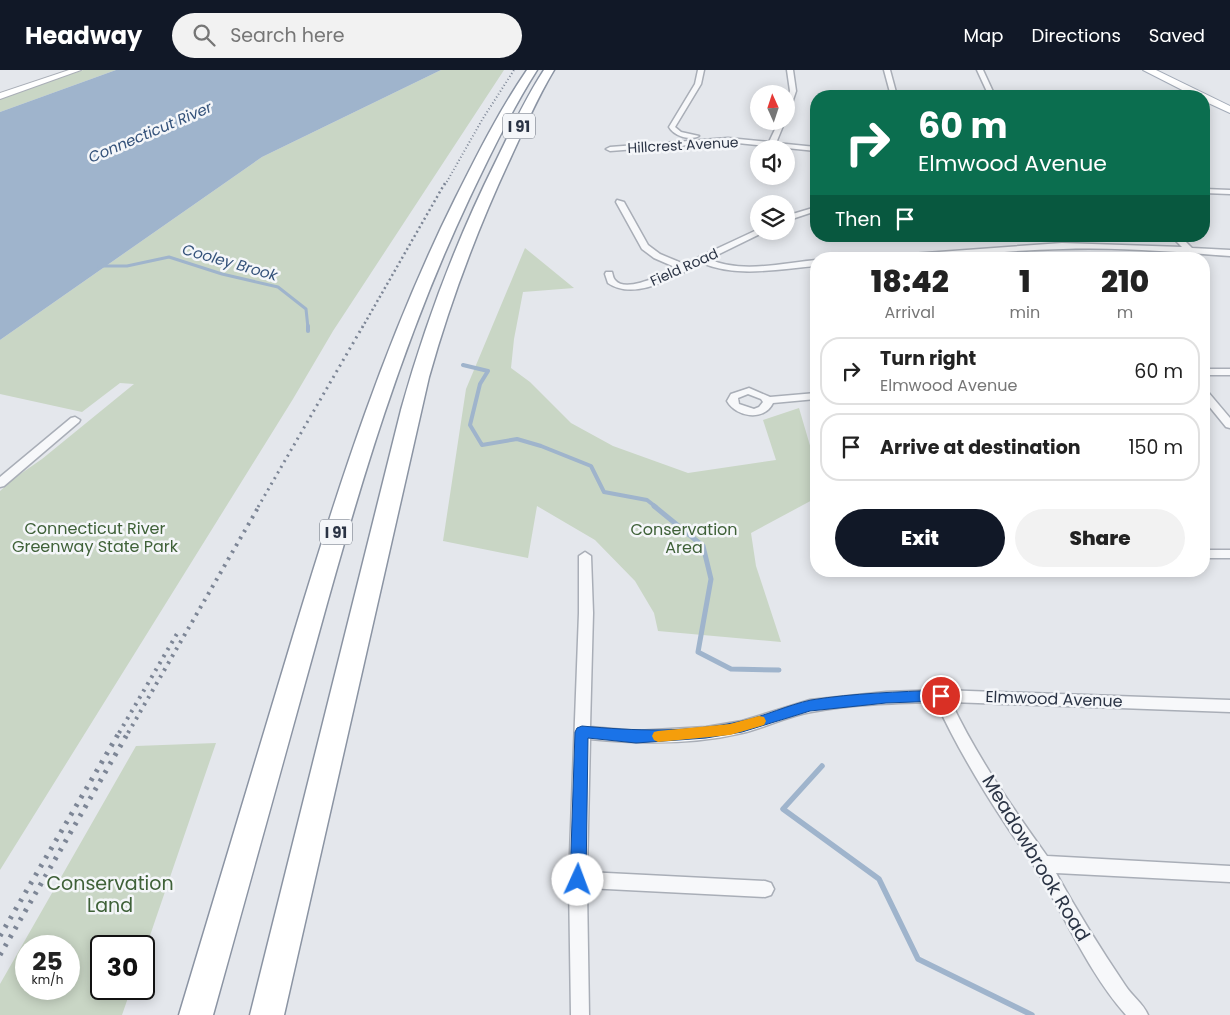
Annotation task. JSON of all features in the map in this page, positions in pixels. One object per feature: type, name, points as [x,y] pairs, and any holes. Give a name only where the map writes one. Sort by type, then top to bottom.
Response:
[{"type":"highway","name":"I 91","points":[[196,1015],[346,496],[393,357],[415,300],[445,232],[509,108],[532,70]]},
{"type":"highway","name":"I 91","points":[[267,1015],[430,337],[451,277],[478,211],[525,112],[549,70]]},
{"type":"main road","points":[[1148,70],[1189,90]]},
{"type":"main road","points":[[1210,100],[1230,110]]},
{"type":"street","points":[[0,96],[77,70]]},
{"type":"street","points":[[701,70],[698,84],[672,128],[682,134],[728,140]]},
{"type":"street","points":[[790,70],[792,85]]},
{"type":"street","points":[[887,70],[892,90]]},
{"type":"street","points":[[980,70],[989,90]]},
{"type":"street","name":"Hillcrest Avenue","points":[[610,149],[728,140],[750,142]]},
{"type":"street","name":"Hillcrest Avenue","points":[[795,147],[810,148]]},
{"type":"street","points":[[1210,191],[1230,192]]},
{"type":"street","points":[[620,202],[645,247],[657,256],[685,268]]},
{"type":"street","points":[[795,215],[810,210]]},
{"type":"street","name":"Field Road","points":[[609,274],[614,284],[633,286],[651,283],[750,237]]},
{"type":"street","points":[[1180,242],[1190,251]]},
{"type":"street","points":[[980,252],[1062,246],[1230,253]]},
{"type":"street","points":[[703,260],[716,267],[731,270],[810,263]]},
{"type":"street","points":[[1210,372],[1225,372]]},
{"type":"street","points":[[1210,380],[1225,372]]},
{"type":"street","points":[[768,400],[810,396]]},
{"type":"street","points":[[1210,400],[1230,425]]},
{"type":"street","points":[[0,483],[75,420]]},
{"type":"street","points":[[1210,554],[1230,554]]},
{"type":"street","points":[[580,1015],[578,880],[586,613],[585,556]]},
{"type":"street","name":"Elmwood Avenue","points":[[582,732],[636,737],[706,733],[742,727],[810,706],[886,698],[941,696],[1230,706]]},
{"type":"street","name":"Meadowbrook Road","points":[[941,696],[955,726],[1008,814],[1042,864],[1072,919],[1110,979],[1138,1015]]},
{"type":"street","points":[[1042,864],[1230,874]]},
{"type":"street","points":[[578,880],[765,889]]},
{"type":"green space","points":[[83,70],[116,70],[0,112],[0,99]]},
{"type":"green space","name":"Connecticut River Greenway State Park","points":[[441,70],[504,70],[333,331],[293,399],[0,870],[0,491],[134,384],[120,383],[82,412],[0,394],[0,340],[262,157]]},
{"type":"green space","name":"Conservation Area","points":[[525,248],[574,288],[523,292],[514,339],[511,368],[530,382],[571,423],[613,446],[688,473],[776,460],[763,420],[799,408],[810,446],[810,501],[751,533],[756,566],[781,642],[658,631],[654,613],[635,581],[595,540],[537,506],[528,558],[443,541],[466,389]]},
{"type":"green space","name":"Conservation Land","points":[[216,743],[150,935],[90,935],[90,1000],[127,1000],[122,1015],[0,1015],[0,984],[15,958],[15,1000],[80,1000],[80,935],[28,935],[136,746]]},
{"type":"water","name":"Connecticut River","points":[[116,70],[441,70],[262,157],[0,340],[0,112]]},
{"type":"waterway","name":"Cooley Brook","points":[[99,266],[127,266],[169,257],[222,274],[278,287],[306,309],[308,328]]},
{"type":"waterway","name":"Cooley Brook","points":[[463,365],[488,371],[480,384],[470,425],[482,445],[517,439],[541,446],[591,466],[604,492],[647,500],[656,507]]},
{"type":"waterway","name":"Cooley Brook","points":[[654,506],[703,546],[711,579],[698,652],[731,669],[779,670]]},
{"type":"waterway","name":"Cooley Brook","points":[[822,766],[783,809],[879,879],[918,959],[1032,1015]]},
{"type":"railway","points":[[445,185],[482,120],[514,70]]},
{"type":"railway","points":[[362,328],[445,183]]},
{"type":"railway","points":[[258,507],[363,326]]},
{"type":"railway","points":[[128,733],[259,506]]},
{"type":"railway","points":[[119,733],[178,632]]},
{"type":"railway","points":[[0,936],[120,731]]},
{"type":"railway","points":[[0,955],[129,731]]},
{"type":"slow traffic","points":[[658,736],[706,733],[742,727],[759,721]]},
{"type":"route","points":[[578,880],[582,732],[622,737],[706,733],[742,727],[810,706],[886,698],[941,696]]}]
